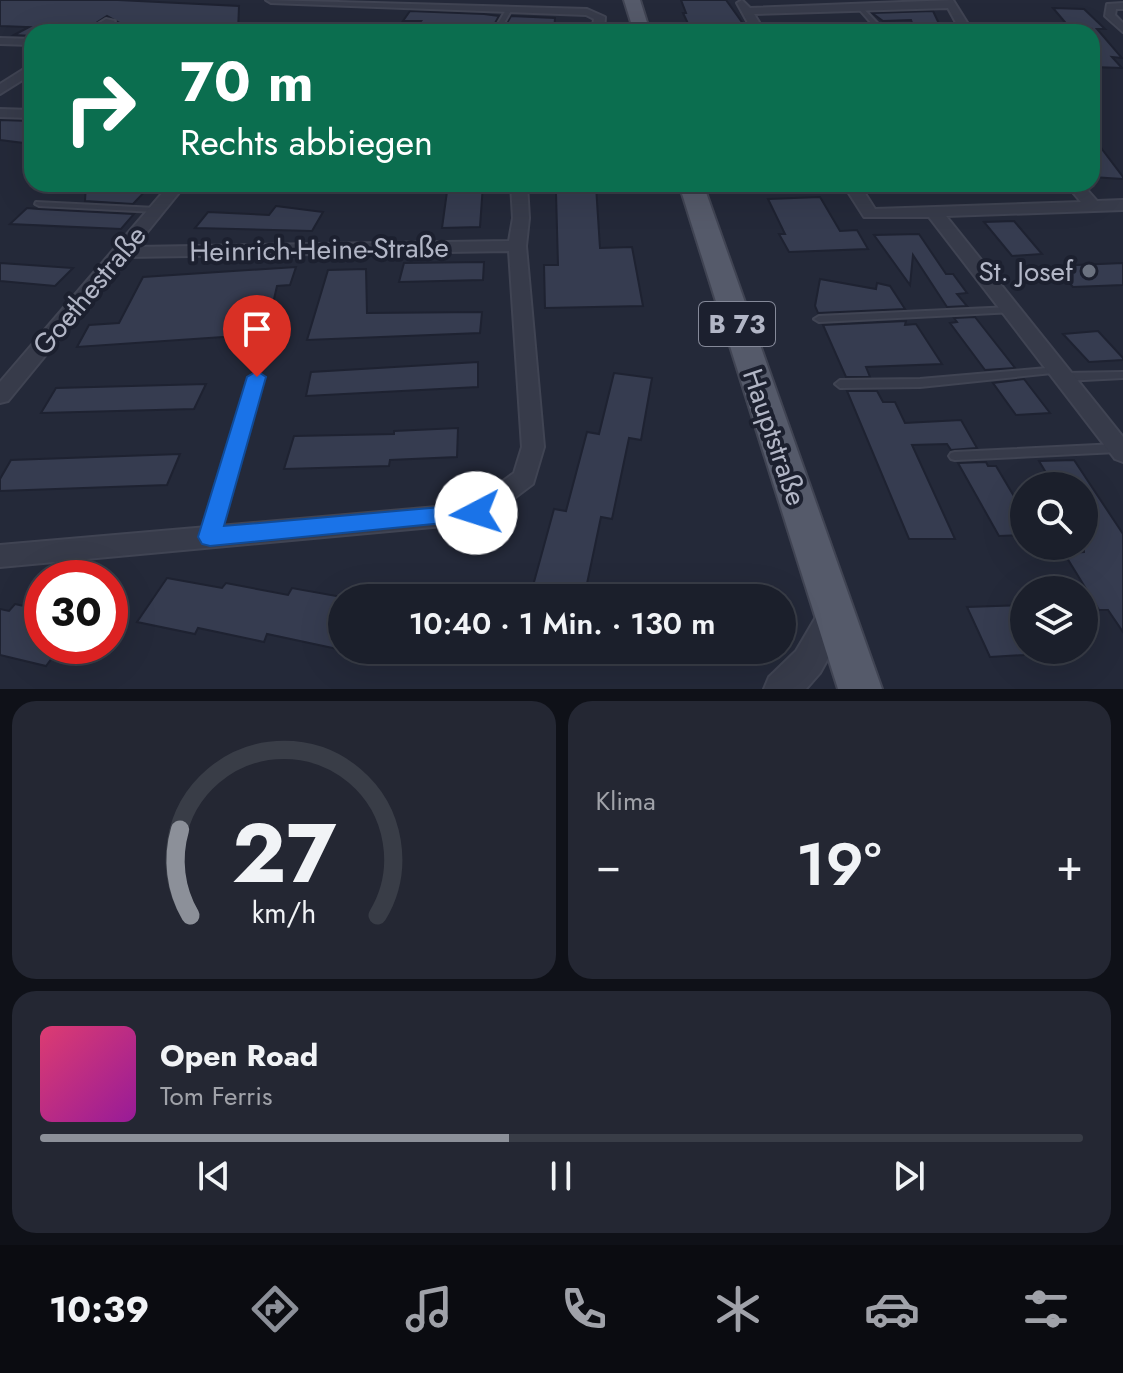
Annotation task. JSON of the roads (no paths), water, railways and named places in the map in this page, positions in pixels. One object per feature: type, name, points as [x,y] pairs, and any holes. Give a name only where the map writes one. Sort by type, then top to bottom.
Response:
[{"type":"main road","points":[[632,0],[640,24]]},
{"type":"main road","name":"Hauptstraße","points":[[694,192],[860,689]]},
{"type":"street","points":[[271,0],[597,14],[599,24]]},
{"type":"street","points":[[740,0],[754,24]]},
{"type":"street","points":[[746,11],[950,3],[962,24]]},
{"type":"street","points":[[1123,6],[1111,6],[1110,16],[1123,29]]},
{"type":"street","points":[[105,24],[110,21]]},
{"type":"street","points":[[0,41],[24,42]]},
{"type":"street","points":[[0,71],[24,70]]},
{"type":"street","points":[[0,90],[24,73]]},
{"type":"street","points":[[0,113],[24,114]]},
{"type":"street","name":"Goethestraße","points":[[0,396],[171,192]]},
{"type":"street","points":[[0,556],[476,513],[525,478],[533,447],[517,246],[521,218],[519,192]]},
{"type":"street","points":[[856,192],[870,214],[1123,205]]},
{"type":"street","points":[[1081,192],[1093,206]]},
{"type":"street","points":[[934,212],[1122,451]]},
{"type":"street","name":"Heinrich-Heine-Straße","points":[[120,252],[517,246]]},
{"type":"street","points":[[782,689],[808,662],[835,615]]},
{"type":"lane","points":[[861,8],[875,24]]},
{"type":"lane","points":[[501,24],[509,9]]},
{"type":"lane","points":[[39,204],[156,210]]},
{"type":"lane","points":[[819,319],[1011,310]]},
{"type":"lane","points":[[840,384],[920,383],[1061,374],[1123,375]]},
{"type":"lane","points":[[210,537],[257,377]]},
{"type":"lane","points":[[955,456],[1122,451]]},
{"type":"place","name":"St. Josef","points":[[1089,271]]}]
